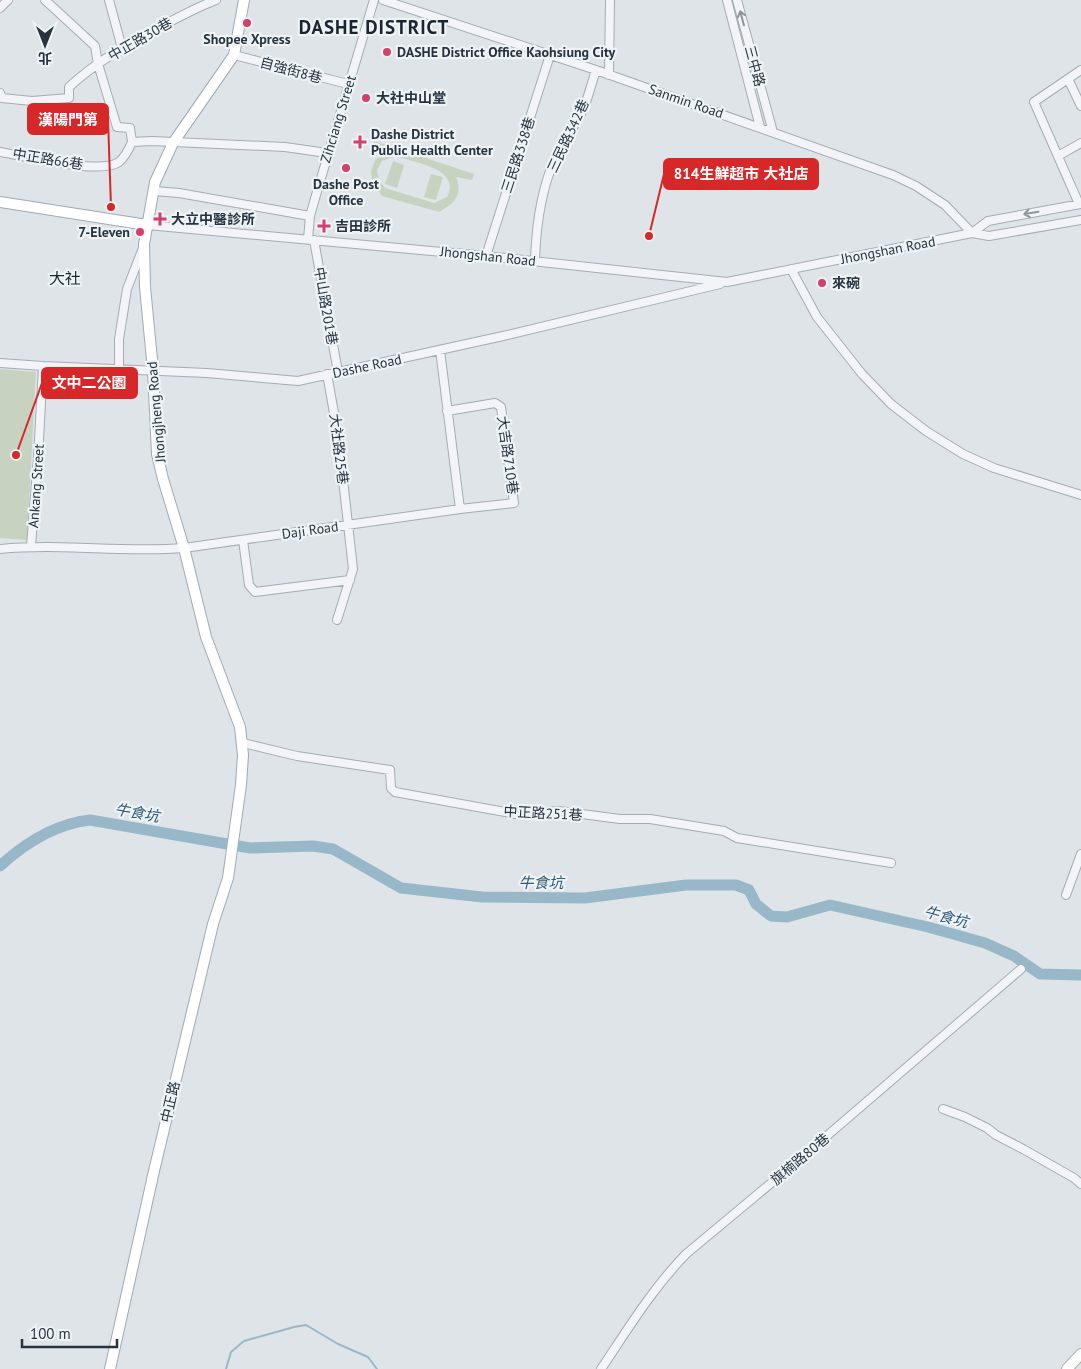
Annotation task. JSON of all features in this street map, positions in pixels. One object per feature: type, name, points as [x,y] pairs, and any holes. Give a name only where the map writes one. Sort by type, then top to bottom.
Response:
[{"type":"main road","name":"Jhongjheng Road","points":[[234,837],[241,784],[243,743],[240,727],[206,638],[184,548],[157,454],[153,370],[145,286],[144,244],[155,182],[173,143],[234,55],[244,0]]},
{"type":"main road","name":"Jhongshan Road","points":[[0,202],[147,225]]},
{"type":"main road","name":"中正路","points":[[110,1369],[183,1048],[213,924],[228,878],[234,837]]},
{"type":"main road","points":[[1067,1369],[1081,1354]]},
{"type":"street","points":[[0,8],[8,0]]},
{"type":"street","points":[[45,0],[95,46],[98,64],[117,127],[130,128],[132,142],[152,141],[285,147],[327,153]]},
{"type":"street","points":[[109,0],[122,48]]},
{"type":"street","name":"中正路30巷","points":[[0,93],[2,98],[32,101],[68,98],[68,87],[82,75],[122,48],[199,6],[216,0]]},
{"type":"street","name":"Zihciang Street","points":[[311,240],[310,216],[327,153],[374,0]]},
{"type":"street","name":"Sanmin Road","points":[[383,0],[596,70],[894,175],[916,186],[945,205],[972,233]]},
{"type":"street","points":[[609,75],[610,0]]},
{"type":"street","points":[[727,0],[760,128]]},
{"type":"street","name":"三中路","points":[[738,0],[773,132]]},
{"type":"street","name":"自強街8巷","points":[[234,55],[348,84]]},
{"type":"street","name":"三民路338巷","points":[[486,256],[550,55]]},
{"type":"street","name":"三民路342巷","points":[[535,261],[536,229],[541,200],[556,156],[584,108],[596,70]]},
{"type":"street","points":[[972,233],[988,221],[1080,204],[1034,102],[1081,70]]},
{"type":"street","points":[[1068,79],[1081,106]]},
{"type":"street","name":"中正路66巷","points":[[0,152],[41,160],[107,166],[118,163],[128,152],[132,142]]},
{"type":"street","points":[[1058,156],[1081,143]]},
{"type":"street","points":[[154,191],[179,193],[310,216]]},
{"type":"street","points":[[972,233],[989,236],[1081,220]]},
{"type":"street","name":"Jhongshan Road","points":[[147,225],[486,256],[727,282],[972,233]]},
{"type":"street","name":"中山路201巷","points":[[311,240],[338,372]]},
{"type":"street","points":[[119,370],[119,339],[127,289],[144,244]]},
{"type":"street","points":[[792,269],[817,317],[862,374],[891,404],[926,431],[963,454],[994,468],[1081,495]]},
{"type":"street","name":"Dashe Road","points":[[0,362],[119,370],[153,370],[298,381],[440,350],[727,282]]},
{"type":"street","points":[[440,350],[460,509]]},
{"type":"street","name":"Ankang Street","points":[[31,546],[43,366]]},
{"type":"street","name":"大社路25巷","points":[[327,374],[338,435],[353,569],[337,620]]},
{"type":"street","name":"大吉路710巷","points":[[447,411],[496,404],[501,407],[514,503],[460,509]]},
{"type":"street","name":"Daji Road","points":[[0,549],[31,546],[145,550],[184,548],[460,509]]},
{"type":"street","points":[[243,540],[249,585],[254,592],[350,580]]},
{"type":"street","name":"中正路251巷","points":[[243,743],[297,756],[390,770],[391,788],[395,792],[516,814],[559,811],[620,819],[650,819],[724,831],[737,838],[892,863]]},
{"type":"street","points":[[1066,895],[1081,854]]},
{"type":"street","name":"旗楠路80巷","points":[[602,1369],[644,1303],[670,1270],[686,1254],[793,1165],[1021,969]]},
{"type":"street","points":[[943,1109],[987,1128],[996,1135],[1074,1178],[1081,1184]]},
{"type":"green space","points":[[374,141],[474,174],[472,180],[456,177],[459,189],[458,194],[453,202],[439,212],[382,196],[372,180],[371,171],[375,160],[385,153],[371,148]],"holes":[[[395,156],[424,164],[442,173],[448,179],[450,187],[447,197],[434,203],[385,188],[379,180],[377,170],[382,161]]]},
{"type":"green space","points":[[393,161],[404,165],[397,188],[385,184]]},
{"type":"green space","points":[[431,174],[443,177],[436,200],[424,197]]},
{"type":"green space","points":[[0,369],[36,372],[27,540],[0,538]]},
{"type":"waterway","name":"牛食坑","points":[[0,866],[30,842],[41,836],[77,822],[90,820],[250,848],[313,846],[333,849],[401,888],[482,897],[585,898],[686,885],[736,885],[749,890],[756,904],[771,916],[787,917],[830,905],[928,927],[985,943],[1014,956],[1040,974],[1081,975]]},
{"type":"waterway","points":[[226,1369],[231,1352],[244,1341],[306,1325],[338,1344],[368,1357],[377,1369]]},
{"type":"place","name":"Shopee Xpress","points":[[247,23]]},
{"type":"place","name":"DASHE District Office Kaohsiung City","points":[[387,52]]},
{"type":"place","name":"大社中山堂","points":[[366,98]]},
{"type":"place","name":"Dashe District Public Health Center","points":[[360,142]]},
{"type":"place","name":"Dashe Post Office","points":[[346,168]]},
{"type":"place","name":"漢陽門第","points":[[111,207]]},
{"type":"place","name":"大立中醫診所","points":[[160,219]]},
{"type":"place","name":"吉田診所","points":[[324,226]]},
{"type":"place","name":"7-Eleven","points":[[140,232]]},
{"type":"place","name":"814生鮮超市 大社店","points":[[649,236]]},
{"type":"place","name":"來碗","points":[[822,283]]},
{"type":"place","name":"文中二公園","points":[[16,455]]},
{"type":"district","name":"DASHE DISTRICT","points":[[374,27]]},
{"type":"district","name":"大社","points":[[65,278]]}]
